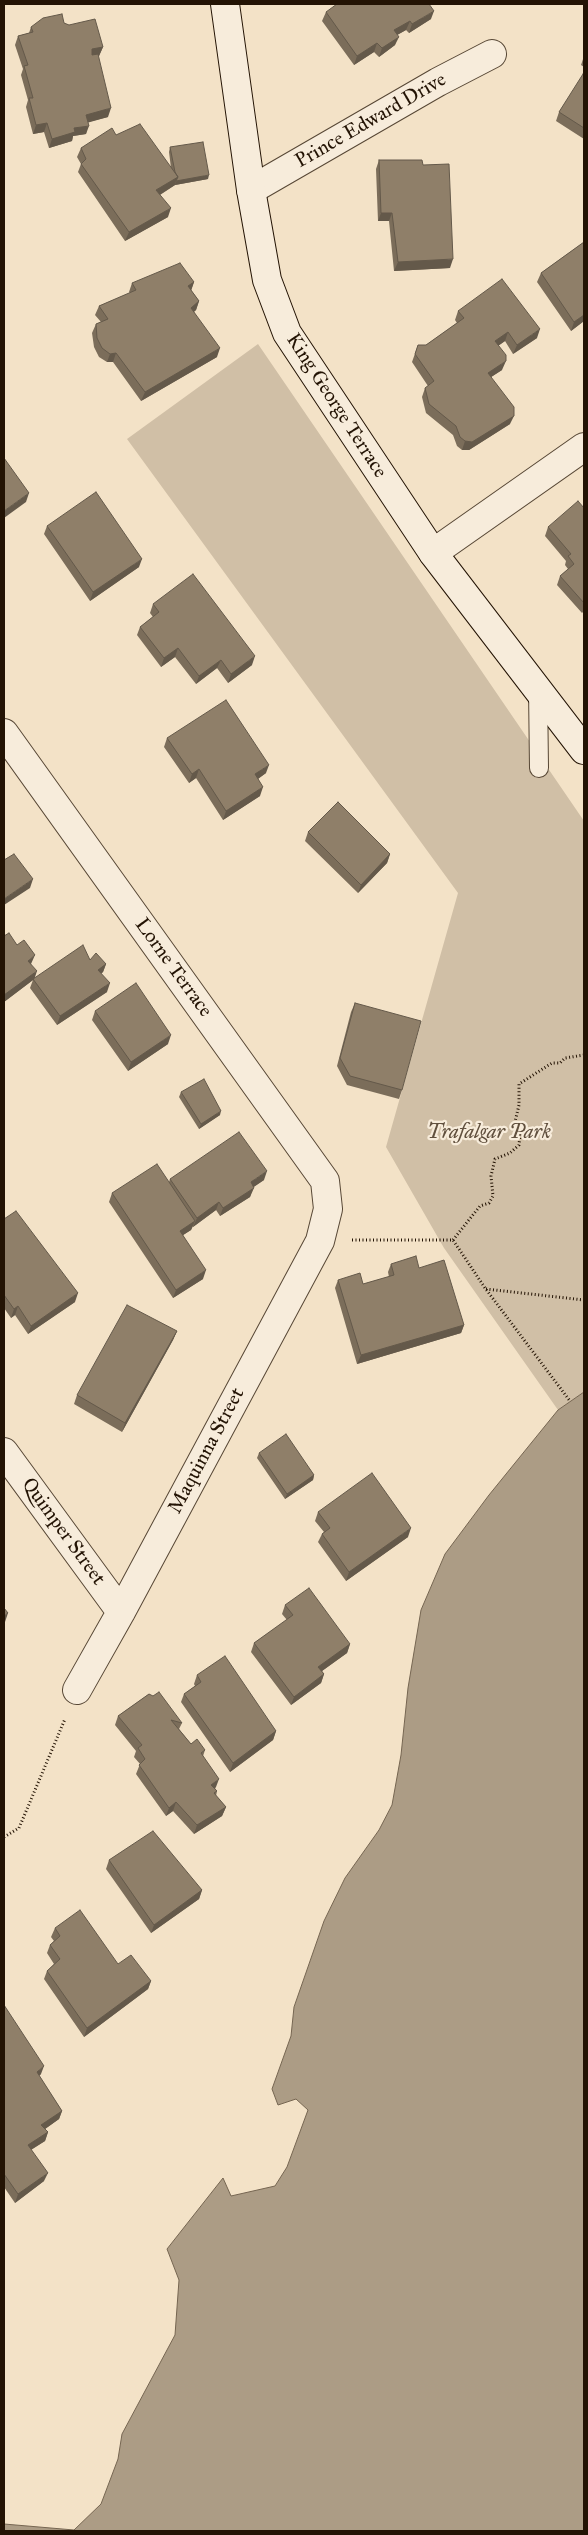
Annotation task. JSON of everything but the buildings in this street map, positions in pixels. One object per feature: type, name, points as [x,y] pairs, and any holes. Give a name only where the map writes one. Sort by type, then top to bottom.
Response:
[{"type":"street","name":"King George Terrace","points":[[225,4],[251,190],[267,280],[287,333],[433,553],[584,750]]},
{"type":"street","name":"Prince Edward Drive","points":[[251,190],[438,82],[492,54]]},
{"type":"street","points":[[433,553],[584,447]]},
{"type":"street","name":"Lorne Terrace","points":[[4,733],[325,1181],[328,1209]]},
{"type":"street","name":"Maquinna Street","points":[[77,1690],[122,1612],[320,1241],[328,1209]]},
{"type":"street","name":"Quimper Street","points":[[4,1452],[122,1612]]},
{"type":"lane","points":[[538,688],[539,768]]},
{"type":"path","points":[[452,1240],[480,1206],[489,1203],[493,1196],[491,1176],[495,1158],[510,1153],[519,1145],[520,1135],[514,1126],[519,1105],[519,1084],[552,1063],[560,1063],[565,1058],[584,1055]]},
{"type":"path","points":[[320,1241],[452,1240]]},
{"type":"path","points":[[452,1240],[485,1288],[570,1401]]},
{"type":"path","points":[[485,1288],[584,1300]]},
{"type":"path","points":[[4,1837],[19,1828],[77,1690]]},
{"type":"green space","name":"Trafalgar Park","points":[[258,344],[584,821],[584,1392],[558,1410],[444,1248],[386,1147],[458,893],[127,439]]},
{"type":"shaded area","points":[[584,1392],[584,2531],[4,2531],[4,2524],[74,2530],[101,2504],[118,2459],[122,2434],[175,2335],[179,2280],[167,2249],[223,2178],[231,2196],[275,2186],[287,2167],[308,2110],[296,2099],[278,2105],[272,2089],[291,2036],[294,2007],[324,1921],[345,1878],[379,1830],[392,1805],[401,1755],[408,1688],[421,1610],[445,1554],[489,1495],[558,1410]]}]
